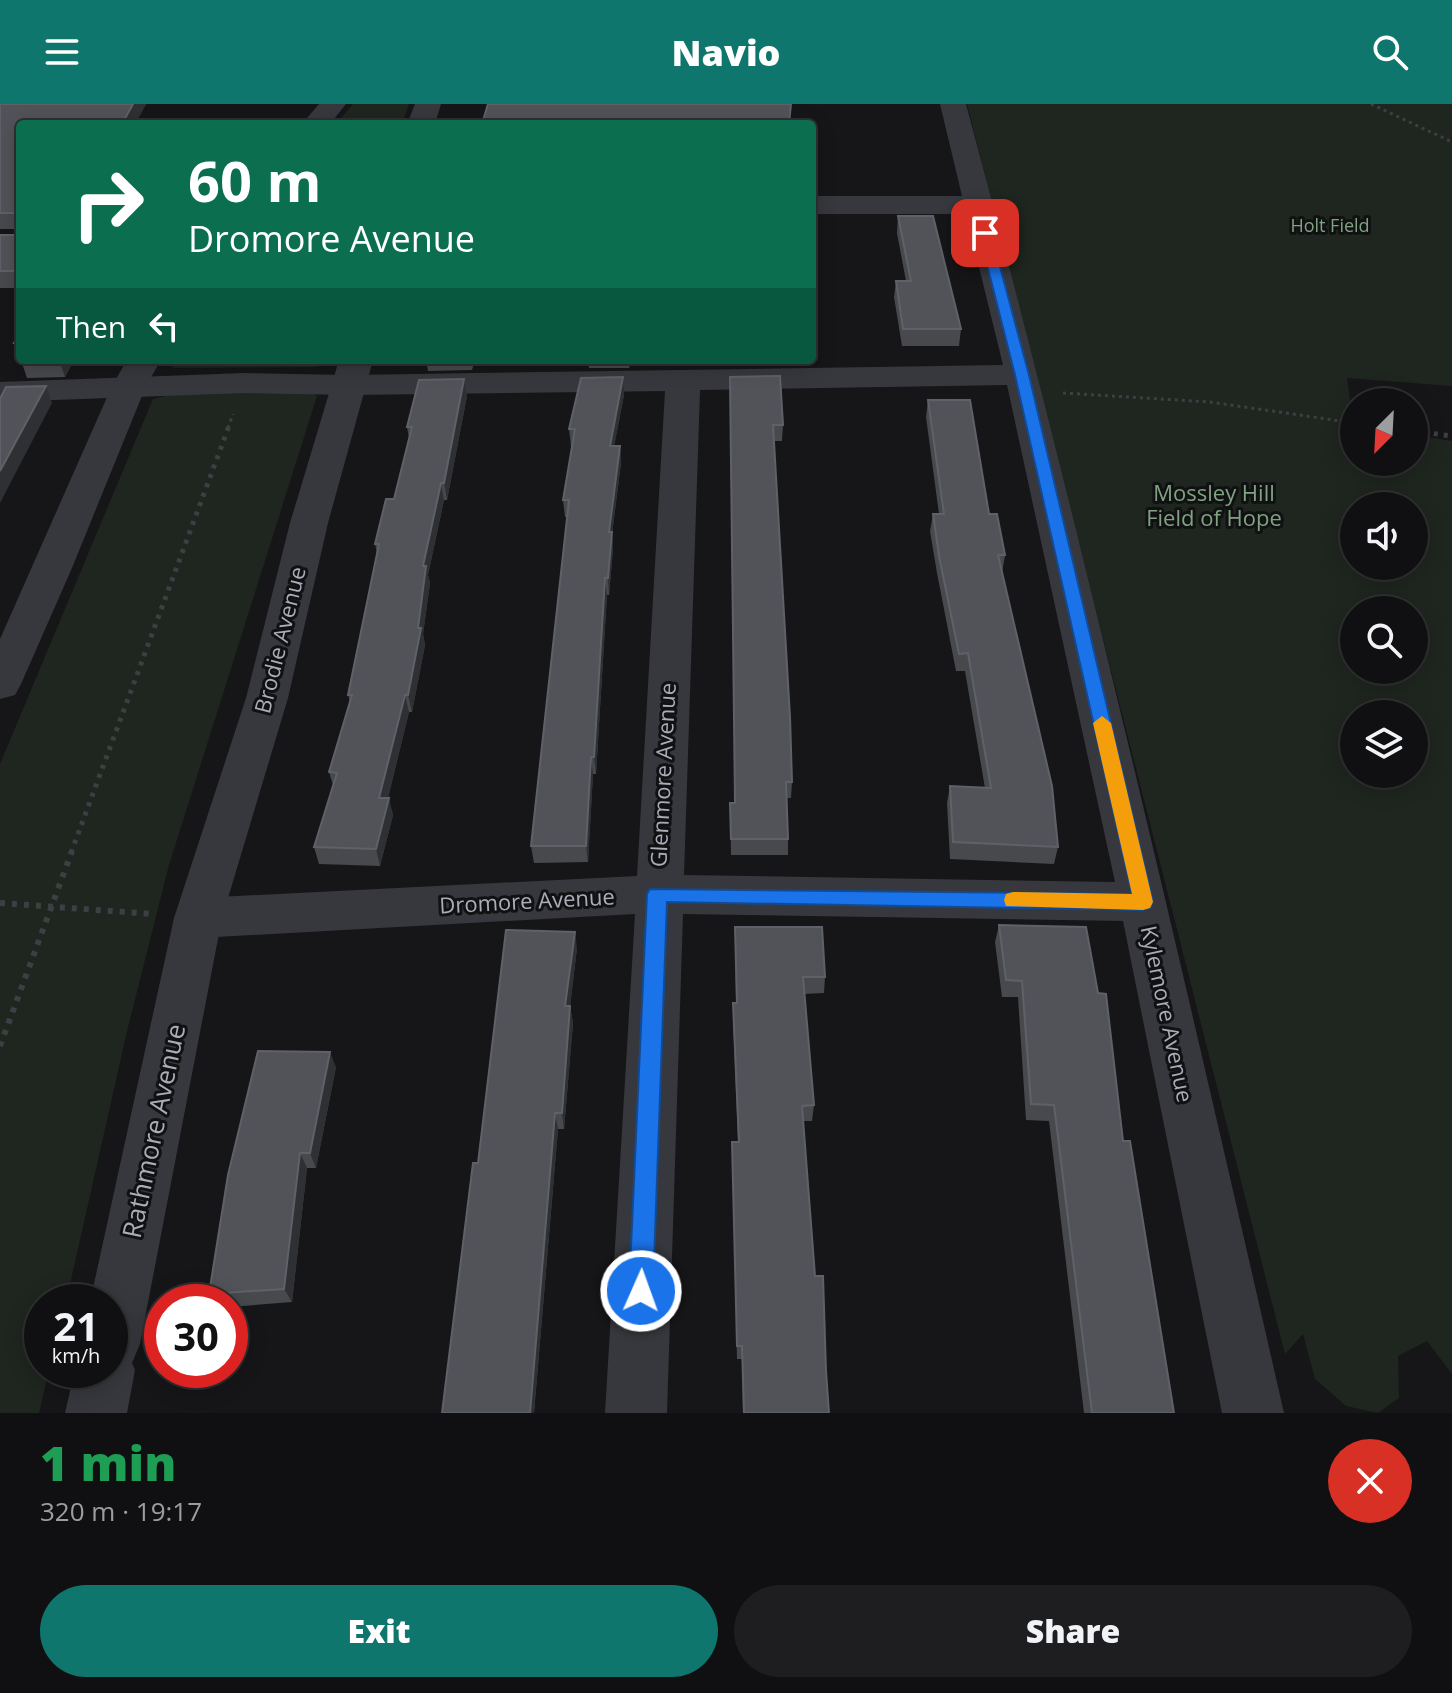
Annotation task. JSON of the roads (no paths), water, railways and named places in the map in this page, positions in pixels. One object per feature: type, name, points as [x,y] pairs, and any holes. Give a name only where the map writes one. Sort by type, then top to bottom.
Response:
[{"type":"street","points":[[319,120],[333,104]]},
{"type":"street","name":"Kylemore Avenue","points":[[953,104],[978,205],[1037,384],[1143,902],[1253,1413]]},
{"type":"street","points":[[816,205],[978,205]]},
{"type":"street","points":[[0,392],[109,390],[137,373],[245,383],[352,372],[1037,384]]},
{"type":"street","name":"Brodie Avenue","points":[[198,918],[267,698],[309,523],[352,372]]},
{"type":"street","points":[[0,684],[137,373]]},
{"type":"street","name":"Glenmore Avenue","points":[[636,1413],[657,894],[683,378]]},
{"type":"street","name":"Dromore Avenue","points":[[198,918],[657,894],[1143,902]]},
{"type":"street","name":"Rathmore Avenue","points":[[122,1284],[198,918]]},
{"type":"street","points":[[96,1413],[101,1388]]},
{"type":"park label","name":"Holt Field","points":[[1330,226]]},
{"type":"park label","name":"Mossley Hill Field of Hope","points":[[1214,506]]}]
